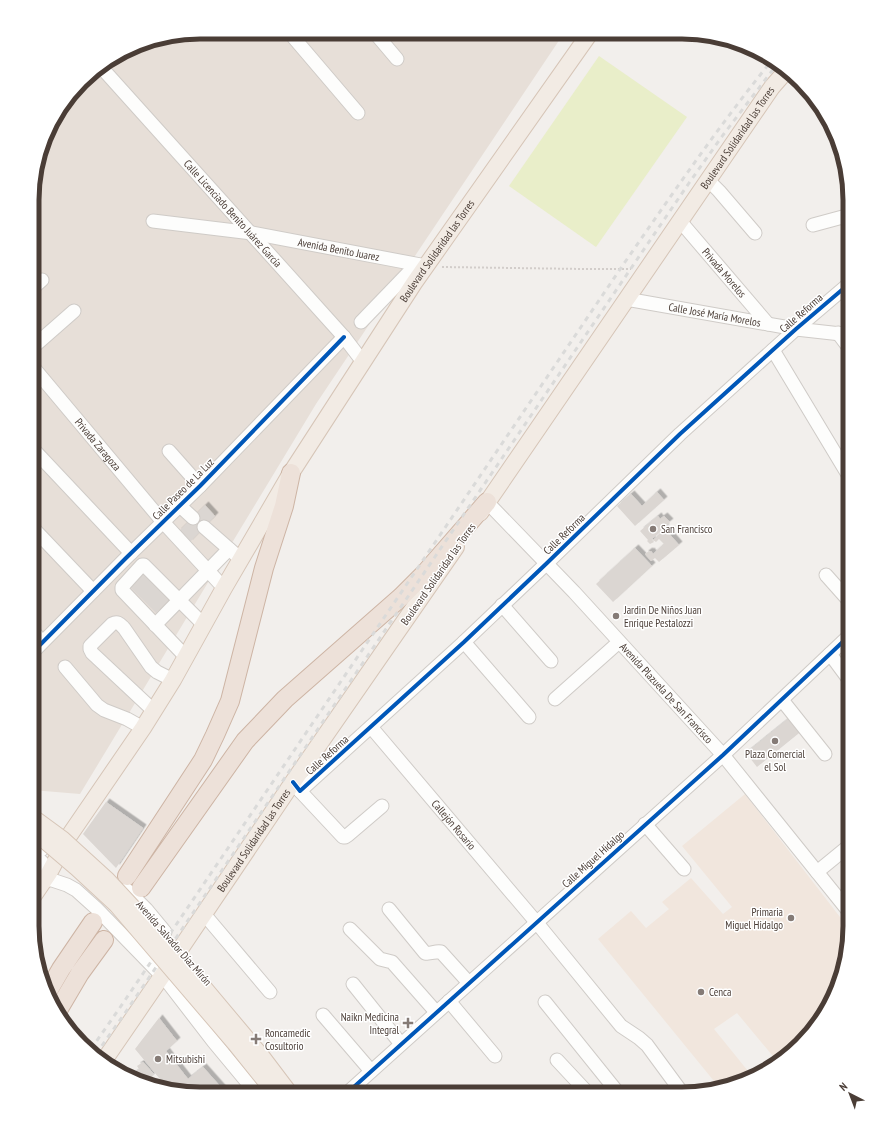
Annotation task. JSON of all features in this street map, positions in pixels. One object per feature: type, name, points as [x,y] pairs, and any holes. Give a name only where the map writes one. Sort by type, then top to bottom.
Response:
[{"type":"highway","name":"Boulevard Solidaridad las Torres","points":[[127,876],[203,760],[216,735],[230,701],[264,568],[284,506],[291,473]]},
{"type":"highway","name":"Boulevard Solidaridad las Torres","points":[[141,888],[246,741],[285,699],[406,592],[426,572],[487,502]]},
{"type":"highway","points":[[51,987],[93,922]]},
{"type":"highway","points":[[61,1006],[80,973],[104,940]]},
{"type":"main road","name":"Boulevard Solidaridad las Torres","points":[[39,888],[69,836],[143,728],[173,680],[224,588],[235,555],[261,523],[291,473],[414,283],[421,266],[586,39]]},
{"type":"main road","name":"Boulevard Solidaridad las Torres","points":[[106,1057],[204,914],[296,787],[487,502],[772,87],[783,75]]},
{"type":"main road","name":"Avenida Salvador Díaz Mirón","points":[[39,823],[62,839],[107,880],[174,951],[262,1057],[285,1087]]},
{"type":"main road","name":"Avenida Salvador Díaz Mirón","points":[[39,836],[77,868],[117,905],[230,1037],[270,1087]]},
{"type":"street","points":[[295,39],[358,113]]},
{"type":"street","points":[[381,39],[398,59]]},
{"type":"street","name":"Calle Licenciado Benito Juárez García","points":[[104,70],[344,337],[363,362]]},
{"type":"street","points":[[708,180],[755,234]]},
{"type":"street","points":[[813,225],[843,217]]},
{"type":"street","name":"Avenida Benito Juarez","points":[[153,221],[252,234],[421,266]]},
{"type":"street","name":"Privada Morelos","points":[[680,221],[768,324]]},
{"type":"street","points":[[362,322],[421,266]]},
{"type":"street","name":"Calle Reforma","points":[[296,787],[468,646],[502,605],[680,434],[796,329],[843,289]]},
{"type":"street","name":"Calle José María Morelos","points":[[626,299],[796,329],[843,334]]},
{"type":"street","points":[[39,342],[74,311]]},
{"type":"street","name":"Calle Paseo de La Luz","points":[[39,645],[200,486],[344,337]]},
{"type":"street","points":[[773,350],[843,466]]},
{"type":"street","name":"Privada Zaragoza","points":[[39,374],[163,522],[209,570],[224,588]]},
{"type":"street","points":[[169,452],[200,486]]},
{"type":"street","points":[[39,455],[131,553]]},
{"type":"street","name":"Avenida Plazuela De San Francisco","points":[[487,502],[547,563],[723,755],[843,904]]},
{"type":"street","points":[[180,506],[193,518]]},
{"type":"street","points":[[155,625],[209,570],[235,555],[204,527]]},
{"type":"street","points":[[39,534],[93,591]]},
{"type":"street","points":[[186,657],[121,588],[142,565],[144,565],[204,625]]},
{"type":"street","points":[[826,575],[843,594]]},
{"type":"street","points":[[502,605],[551,661]]},
{"type":"street","points":[[154,711],[92,653],[90,646],[112,624],[115,622],[119,623],[151,667],[157,672],[173,680]]},
{"type":"street","points":[[39,638],[42,642]]},
{"type":"street","points":[[555,699],[619,642]]},
{"type":"street","name":"Calle Miguel Hidalgo","points":[[354,1087],[723,755],[843,642]]},
{"type":"street","points":[[468,646],[529,717]]},
{"type":"street","points":[[830,654],[843,672]]},
{"type":"street","points":[[65,667],[97,705],[104,710],[127,719],[143,728]]},
{"type":"street","points":[[782,700],[825,754]]},
{"type":"street","name":"Callejón Rosario","points":[[371,727],[537,923],[621,1026],[647,1045],[678,1087]]},
{"type":"street","points":[[296,787],[343,837],[348,835],[382,806]]},
{"type":"street","name":"Avenida Salvador Díaz Mirón","points":[[39,813],[69,836],[146,909],[240,1020],[293,1087]]},
{"type":"street","points":[[39,851],[47,846],[50,839],[52,832],[51,821]]},
{"type":"street","points":[[645,824],[684,869]]},
{"type":"street","points":[[817,872],[843,851]]},
{"type":"street","points":[[39,859],[42,862],[47,876],[52,880],[67,885],[84,896],[162,976],[251,1087]]},
{"type":"street","points":[[389,909],[425,953],[430,954],[441,952],[469,983]]},
{"type":"street","points":[[204,914],[270,992]]},
{"type":"street","points":[[350,929],[380,959],[392,962],[436,1012]]},
{"type":"street","points":[[353,984],[401,1044]]},
{"type":"street","points":[[449,1001],[495,1056]]},
{"type":"street","points":[[546,1002],[613,1087]]},
{"type":"street","points":[[324,1015],[371,1071]]},
{"type":"street","points":[[557,1060],[582,1087]]},
{"type":"path","points":[[421,266],[584,269],[647,268]]},
{"type":"shaded area","points":[[560,39],[316,404],[80,794],[39,791],[39,189],[44,158],[51,138],[66,110],[86,86],[110,66],[138,51],[158,44],[179,40]]},
{"type":"shaded area","points":[[745,794],[843,921],[842,947],[838,968],[831,988],[810,1024],[796,1040],[775,1058],[737,1013],[714,1029],[749,1072],[716,1084],[598,939],[631,911],[646,928],[669,909],[662,902],[691,878],[723,914],[732,907],[682,846]]},
{"type":"green space","points":[[599,56],[687,117],[596,247],[509,186]]},
{"type":"building","points":[[657,492],[664,500],[635,526],[617,506],[631,494],[642,506]]},
{"type":"building","points":[[205,505],[215,516],[189,543],[178,532]]},
{"type":"building","name":"San Francisco","points":[[658,516],[660,519],[664,516],[670,522],[652,539],[650,537],[654,542],[650,544],[640,531]]},
{"type":"building","points":[[665,529],[679,545],[659,562],[655,558],[651,561],[645,554],[651,551],[653,554],[664,544],[659,539],[656,542],[653,540]]},
{"type":"building","points":[[635,548],[652,566],[613,602],[596,584]]},
{"type":"building","points":[[142,567],[172,597],[156,613],[126,583]]},
{"type":"building","name":"Plaza Comercial el Sol","points":[[793,715],[804,729],[757,767],[746,753]]},
{"type":"building","points":[[106,802],[143,828],[116,868],[83,834]]},
{"type":"building","name":"Mitsubishi","points":[[159,1018],[177,1041],[166,1051],[188,1079],[203,1067],[221,1087],[189,1087],[163,1083],[135,1049]]},
{"type":"building","points":[[143,1062],[154,1074],[149,1079],[138,1075],[134,1073],[139,1069],[137,1066]]},
{"type":"railway","points":[[93,1046],[625,262],[716,134],[769,64]]},
{"type":"railway","points":[[98,1051],[689,183],[723,135],[774,68]]},
{"type":"cycle path","points":[[293,782],[300,791],[464,642],[680,434],[796,329],[843,289]]},
{"type":"cycle path","points":[[39,646],[200,486],[344,337]]},
{"type":"cycle path","points":[[354,1087],[723,755],[843,642]]},
{"type":"place","name":"San Francisco","points":[[653,529]]},
{"type":"place","name":"Jardin De Niños Juan Enrique Pestalozzi","points":[[616,616]]},
{"type":"place","name":"Plaza Comercial el Sol","points":[[775,741]]},
{"type":"place","name":"Primaria Miguel Hidalgo","points":[[791,918]]},
{"type":"place","name":"Cenca","points":[[701,992]]},
{"type":"place","name":"Naikn Medicina Integral","points":[[408,1023]]},
{"type":"place","name":"Roncamedic Cosultorio","points":[[256,1039]]},
{"type":"place","name":"Mitsubishi","points":[[158,1059]]}]
